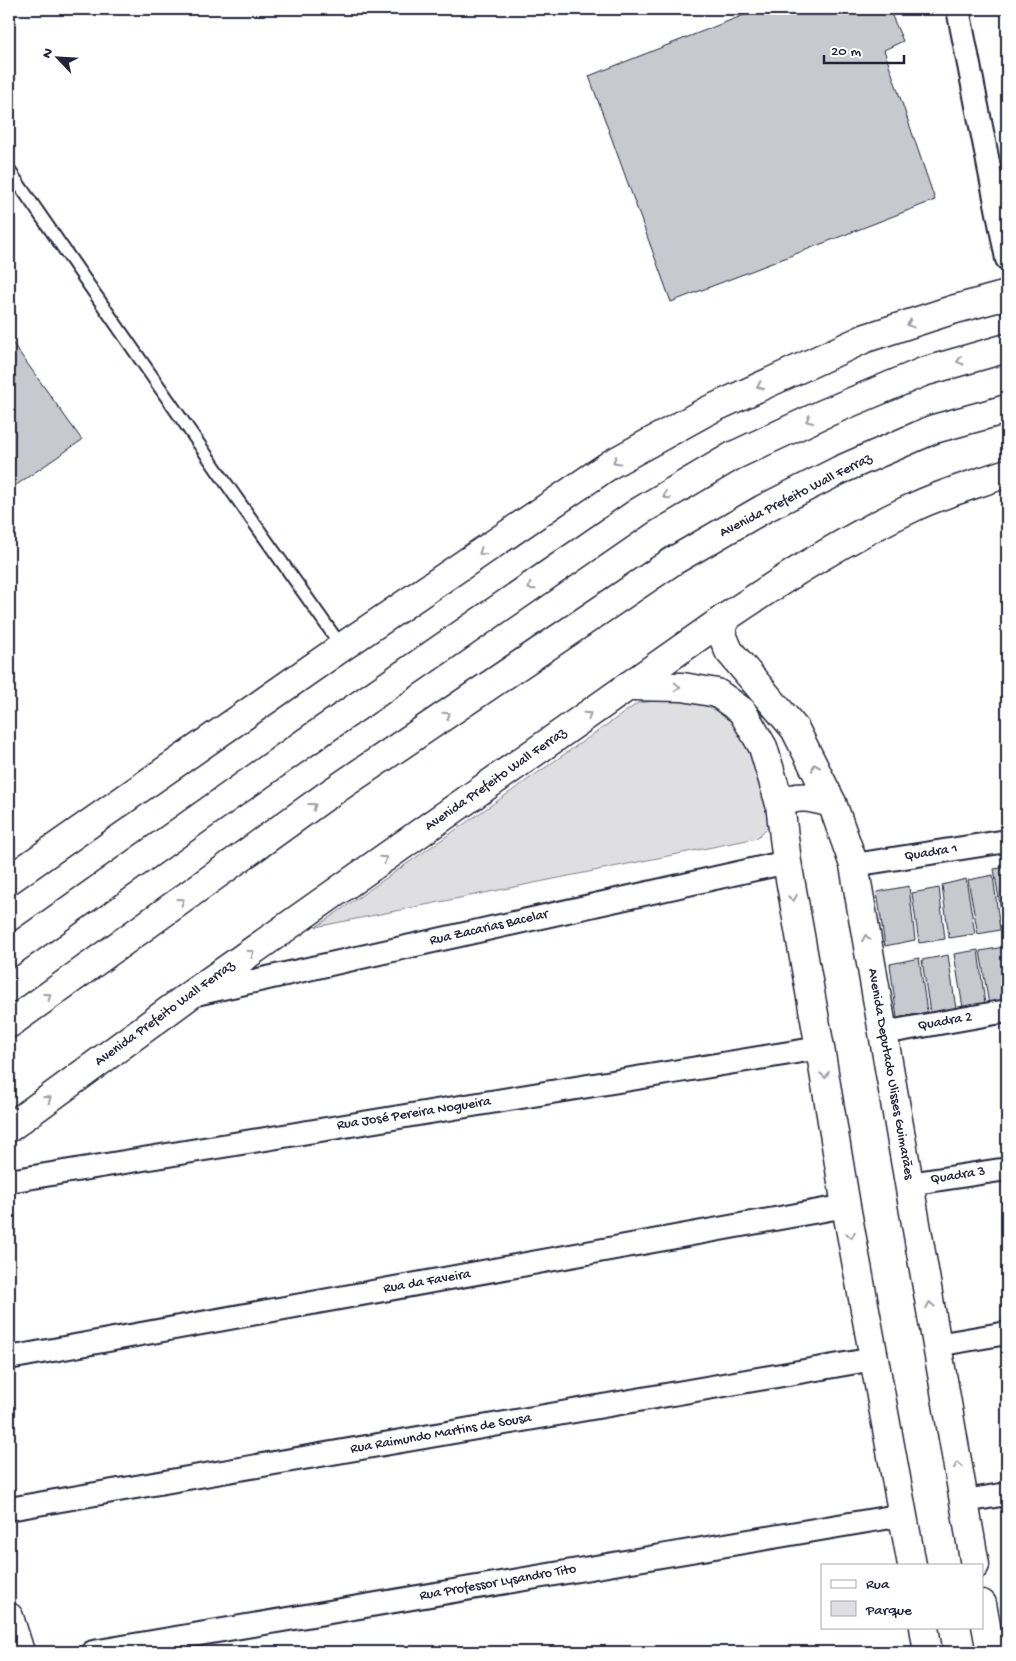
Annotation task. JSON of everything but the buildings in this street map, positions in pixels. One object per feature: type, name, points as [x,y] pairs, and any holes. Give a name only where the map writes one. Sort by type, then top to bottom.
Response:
[{"type":"main road","points":[[9,880],[342,648],[611,464],[707,410],[866,338],[952,310],[1007,295]]},
{"type":"main road","points":[[9,953],[306,742],[640,511],[733,456],[823,414],[923,372],[1007,348]]},
{"type":"main road","name":"Avenida Prefeito Wall Ferraz","points":[[9,1024],[326,796],[673,561],[763,509],[840,470],[934,430],[1007,409]]},
{"type":"main road","name":"Avenida Prefeito Wall Ferraz","points":[[9,1128],[190,995],[725,618],[843,544],[915,506],[1007,473]]},
{"type":"main road","name":"Avenida Deputado Ulisses Guimarães","points":[[725,618],[721,632],[729,651],[795,729],[832,803],[854,865],[976,1564]]},
{"type":"main road","points":[[628,686],[683,687],[717,693],[742,711],[763,747],[780,804],[787,862],[846,1206],[912,1564]]},
{"type":"main road","points":[[780,804],[797,796],[809,796],[832,803]]},
{"type":"main road","points":[[984,1616],[990,1652]]},
{"type":"main road","points":[[9,1617],[20,1652]]},
{"type":"main road","points":[[924,1628],[928,1652]]},
{"type":"street","points":[[958,9],[1007,259]]},
{"type":"street","name":"Quadra 1","points":[[854,865],[1007,841]]},
{"type":"street","name":"Rua Zacarias Bacelar","points":[[190,995],[787,862]]},
{"type":"street","name":"Quadra 2","points":[[883,1033],[1007,1011]]},
{"type":"street","name":"Rua José Pereira Nogueira","points":[[9,1181],[820,1048]]},
{"type":"street","name":"Quadra 3","points":[[909,1184],[1007,1169]]},
{"type":"street","name":"Rua da Faveira","points":[[9,1358],[846,1206]]},
{"type":"street","points":[[937,1345],[1007,1333]]},
{"type":"street","name":"Rua Raimundo Martins de Sousa","points":[[9,1509],[874,1359]]},
{"type":"street","points":[[964,1501],[1007,1494]]},
{"type":"street","name":"Rua Professor Lysandro Tito","points":[[93,1652],[903,1514]]},
{"type":"lane","points":[[9,170],[342,648]]},
{"type":"green space","points":[[693,696],[722,705],[744,734],[776,819],[757,838],[316,927],[638,703]]}]
